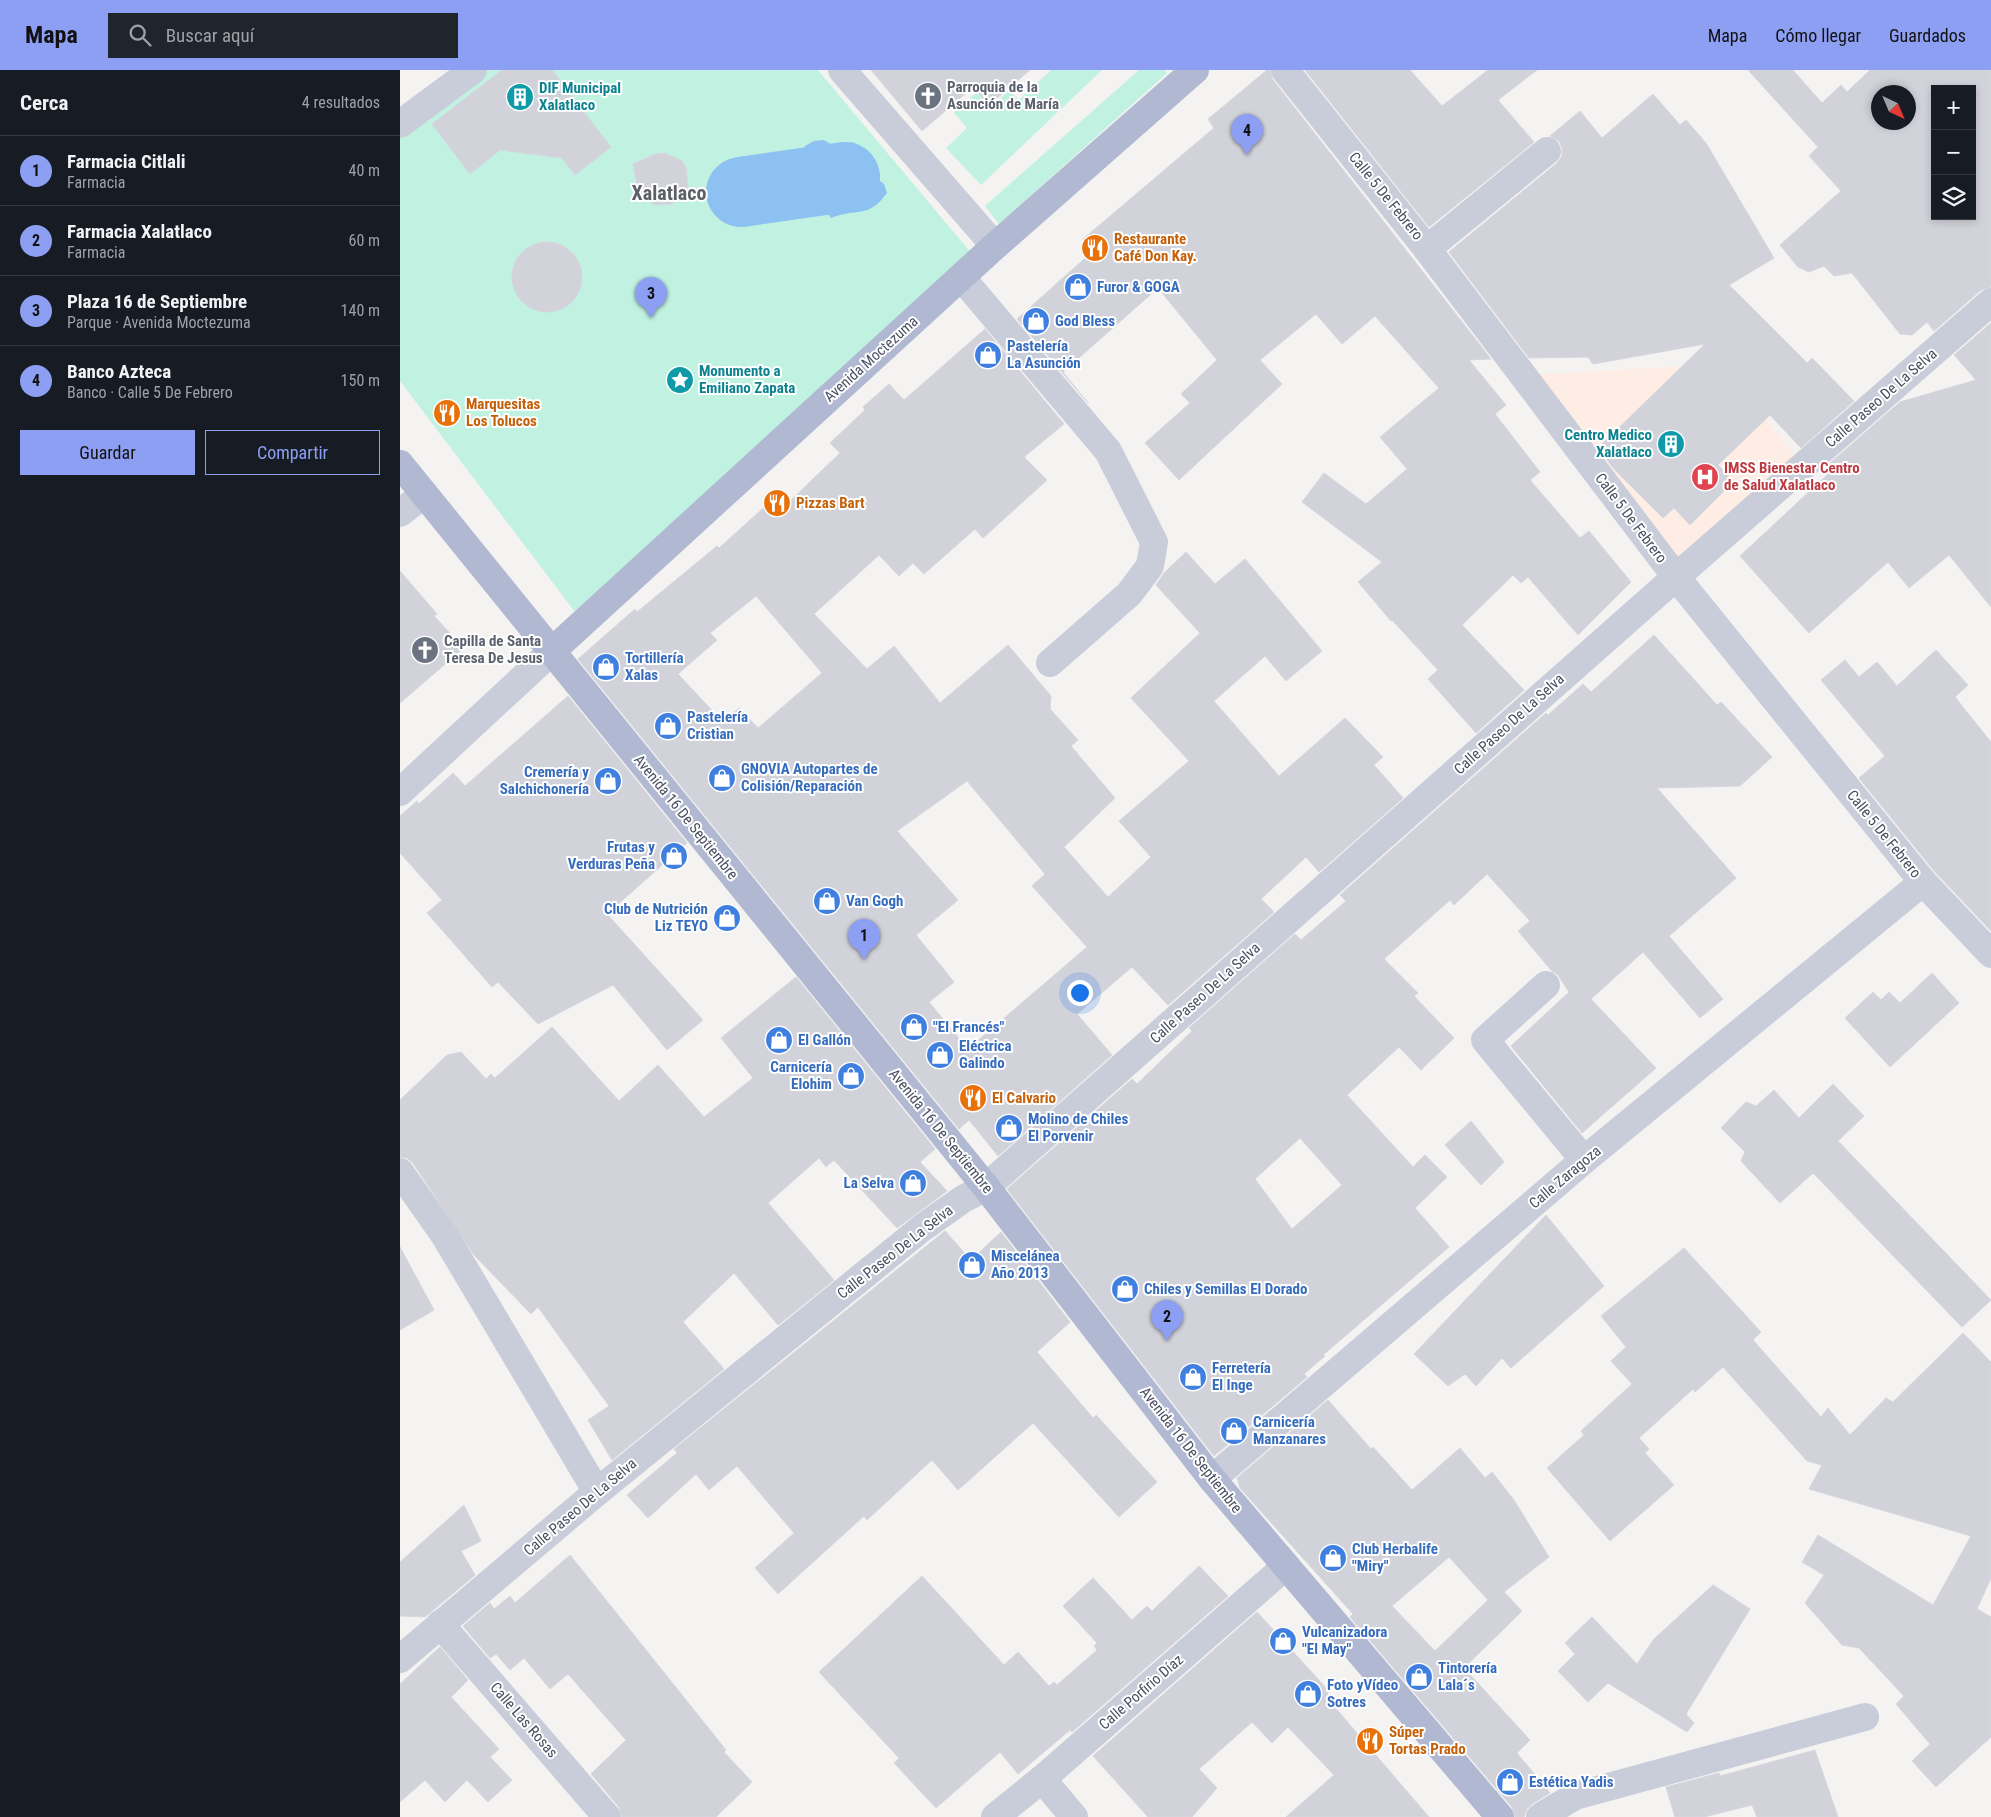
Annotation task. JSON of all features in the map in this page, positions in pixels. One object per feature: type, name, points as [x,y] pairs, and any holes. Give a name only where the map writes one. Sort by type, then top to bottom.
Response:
[{"type":"main road","name":"Avenida Moctezuma","points":[[551,652],[995,246],[1194,70]]},
{"type":"main road","name":"Avenida 16 De Septiembre","points":[[400,464],[986,1187],[1212,1479],[1492,1807]]},
{"type":"street","points":[[400,124],[473,70]]},
{"type":"street","points":[[842,70],[995,246]]},
{"type":"street","name":"Calle 5 De Febrero","points":[[1286,70],[1428,248],[1676,577],[1923,882],[1988,944]]},
{"type":"street","points":[[1428,248],[1547,151]]},
{"type":"street","points":[[961,277],[1108,451],[1154,542],[1150,566],[1129,594],[1050,663]]},
{"type":"street","name":"Calle Paseo De La Selva","points":[[400,1660],[597,1492],[922,1228],[963,1199],[986,1187],[1676,577],[1991,302]]},
{"type":"street","points":[[400,513],[424,494]]},
{"type":"street","points":[[400,792],[551,652]]},
{"type":"street","name":"Calle Zaragoza","points":[[1212,1479],[1584,1160],[1923,882]]},
{"type":"street","points":[[1546,985],[1485,1040],[1584,1160]]},
{"type":"street","points":[[400,1172],[445,1236],[597,1492]]},
{"type":"street","name":"Calle Porfirio Díaz","points":[[995,1817],[1042,1779],[1286,1566]]},
{"type":"street","name":"Calle Las Rosas","points":[[440,1624],[607,1817]]},
{"type":"street","points":[[1540,1817],[1575,1796],[1865,1717]]},
{"type":"street","points":[[1042,1779],[1074,1817]]},
{"type":"shaded area","points":[[1722,364],[1795,456],[1675,564],[1523,375]]},
{"type":"green space","points":[[475,70],[818,70],[972,254],[575,612],[400,381],[400,125]]},
{"type":"green space","points":[[1051,70],[1102,70],[981,185],[946,148],[967,128],[954,113],[977,92],[991,108],[1009,90],[1019,100]]},
{"type":"green space","points":[[1139,70],[1164,70],[1167,73],[999,224],[985,206]]},
{"type":"water","points":[[824,140],[840,150],[852,142],[861,150],[864,168],[884,184],[887,193],[873,207],[861,212],[831,218],[819,202],[820,193],[845,187],[844,166],[800,174],[800,162],[805,146],[814,141]]},
{"type":"building","name":"DIF Municipal Xalatlaco","points":[[502,70],[552,70],[611,147],[575,175],[562,158],[500,150],[470,174],[432,124]]},
{"type":"building","name":"Parroquia de la Asunción de María","points":[[871,70],[1030,70],[989,105],[973,87],[922,131]]},
{"type":"building","points":[[1267,70],[1270,70],[1273,80],[1491,359],[1469,360],[1506,405],[1495,414],[1540,472],[1530,480],[1580,538],[1589,531],[1631,582],[1578,635],[1528,577],[1521,583],[1513,575],[1462,625],[1524,690],[1476,733],[1428,679],[1438,670],[1391,621],[1358,582],[1382,562],[1302,502],[1324,473],[1366,504],[1407,469],[1380,437],[1439,388],[1375,316],[1342,344],[1316,314],[1260,360],[1282,384],[1179,480],[1145,443],[1190,403],[1181,394],[1217,360],[1158,288],[1063,372],[1088,403],[1017,319],[1093,251],[1083,239],[1214,128],[1208,119]]},
{"type":"building","points":[[1305,70],[1410,70],[1442,106],[1488,70],[1537,70],[1498,100],[1534,142],[1429,227]]},
{"type":"building","points":[[1748,70],[1793,70],[1822,103],[1841,85],[1847,92],[1870,70],[1991,70],[1991,287],[1981,290],[1934,331],[1927,322],[1912,335],[1900,334],[1852,273],[1834,276],[1824,266],[1809,272],[1798,267],[1780,245],[1841,191],[1809,156],[1818,147]]},
{"type":"building","points":[[1653,94],[1680,125],[1686,120],[1706,143],[1774,258],[1729,285],[1807,363],[1812,358],[1854,401],[1801,448],[1770,415],[1718,465],[1728,475],[1728,487],[1690,525],[1674,508],[1663,518],[1613,468],[1598,448],[1705,344],[1593,364],[1588,357],[1529,358],[1449,252],[1557,163],[1562,156],[1562,148],[1559,141],[1550,136],[1580,111],[1602,138]]},
{"type":"building","points":[[665,153],[682,161],[686,168],[688,187],[678,200],[671,204],[655,205],[642,196],[638,189],[633,164],[656,154]]},
{"type":"building","points":[[547,242],[560,245],[572,252],[579,264],[582,277],[579,290],[572,302],[560,309],[547,312],[534,309],[522,302],[515,290],[512,277],[515,264],[522,252],[534,245]]},
{"type":"building","points":[[1991,323],[1991,607],[1949,555],[1909,588],[1888,562],[1809,633],[1740,556],[1827,475],[1822,470],[1900,402],[1976,380],[1954,355]]},
{"type":"building","points":[[985,329],[1064,424],[1024,457],[1047,480],[983,538],[975,529],[924,574],[913,563],[899,576],[879,555],[814,614],[867,669],[894,646],[940,703],[1008,645],[1051,696],[1050,709],[1078,740],[1071,746],[1115,798],[1064,847],[1108,897],[1151,857],[1119,821],[1189,761],[1131,698],[1200,633],[1156,585],[1164,573],[1186,552],[1215,584],[1245,559],[1322,651],[1286,681],[1265,656],[1214,701],[1279,776],[1345,718],[1383,757],[1374,765],[1403,798],[1319,872],[1306,857],[1261,899],[1274,912],[1168,1005],[1132,967],[1077,1014],[1112,1055],[998,1156],[969,1120],[959,1129],[578,659],[635,609],[637,612],[717,546],[719,548],[781,492],[788,503],[840,453],[830,443],[865,410],[863,407],[889,384],[904,400]],"holes":[[[756,596],[822,673],[758,728],[739,708],[723,722],[678,674],[717,640],[710,633]],[[967,781],[1045,874],[1032,886],[1087,947],[968,1049],[929,1002],[954,982],[916,935],[958,900],[897,831]]]},
{"type":"building","name":"Capilla de Santa Teresa De Jesus","points":[[400,571],[437,614],[434,616],[464,648],[400,703]]},
{"type":"building","points":[[1654,635],[1717,705],[1721,702],[1772,757],[1740,786],[1657,788],[1736,878],[1669,936],[1723,999],[1700,1018],[1643,952],[1591,999],[1656,1068],[1582,1133],[1511,1046],[1569,992],[1558,975],[1551,970],[1518,931],[1530,921],[1487,874],[1454,905],[1450,900],[1384,959],[1418,993],[1414,996],[1454,1038],[1421,1070],[1399,1047],[1347,1095],[1413,1167],[1425,1155],[1447,1177],[1415,1208],[1449,1247],[1323,1355],[1325,1356],[1304,1374],[1307,1377],[1214,1456],[1007,1189],[1132,1079],[1137,1084],[1192,1031],[1189,1028],[1295,934],[1301,940],[1346,901],[1340,895],[1546,713],[1548,715],[1583,684],[1591,692]],"holes":[[[1300,1138],[1342,1185],[1292,1229],[1255,1179]]]},
{"type":"building","points":[[1936,650],[1968,685],[1955,697],[1991,742],[1991,931],[1935,872],[1859,778],[1885,756],[1821,680],[1845,660],[1859,677],[1877,662],[1897,686]]},
{"type":"building","points":[[568,696],[687,843],[607,914],[703,1020],[667,1050],[613,985],[538,1024],[498,982],[492,987],[427,913],[442,900],[400,853],[400,816],[417,801],[419,804],[453,773],[465,786]]},
{"type":"building","points":[[1932,973],[1959,1003],[1890,1067],[1845,1018],[1873,992],[1881,1000],[1889,992],[1900,1003]]},
{"type":"building","points":[[796,977],[935,1149],[920,1162],[947,1191],[897,1228],[834,1160],[826,1167],[819,1158],[768,1203],[834,1280],[778,1325],[734,1273],[683,1322],[724,1369],[612,1460],[588,1420],[609,1406],[538,1307],[531,1314],[474,1255],[413,1163],[407,1158],[400,1157],[400,1100],[447,1055],[461,1052],[486,1079],[491,1074],[495,1078],[552,1027],[619,1101],[658,1065],[704,1117],[753,1078],[721,1038]]},
{"type":"building","points":[[1833,1084],[1864,1116],[1838,1141],[1991,1300],[1962,1327],[1813,1173],[1780,1203],[1741,1161],[1745,1152],[1721,1128],[1746,1102],[1756,1106],[1774,1090],[1799,1118]]},
{"type":"building","points":[[1471,1121],[1504,1162],[1481,1185],[1445,1145]]},
{"type":"building","points":[[1546,1215],[1604,1286],[1511,1368],[1502,1358],[1476,1386],[1465,1374],[1448,1386],[1414,1354]]},
{"type":"building","points":[[945,1231],[971,1260],[1001,1232],[1070,1322],[1037,1352],[1093,1418],[1096,1415],[1157,1482],[1119,1517],[1033,1423],[958,1490],[932,1460],[867,1520],[864,1516],[778,1594],[755,1568],[794,1533],[737,1466],[709,1490],[696,1474],[648,1518],[627,1495],[677,1453],[674,1449]]},
{"type":"building","points":[[400,1247],[434,1310],[400,1330]]},
{"type":"building","points":[[1684,1248],[1761,1332],[1753,1340],[1821,1417],[1828,1408],[1850,1435],[1886,1398],[1893,1402],[1963,1333],[1991,1362],[1991,1578],[1977,1609],[1991,1617],[1991,1737],[1936,1787],[1912,1761],[1930,1744],[1896,1704],[1904,1696],[1859,1648],[1842,1645],[1805,1603],[1824,1575],[1802,1562],[1818,1535],[1933,1605],[1971,1536],[1809,1489],[1822,1465],[1807,1461],[1723,1367],[1695,1392],[1693,1389],[1639,1438],[1649,1449],[1645,1453],[1674,1485],[1610,1541],[1547,1468],[1584,1435],[1581,1431],[1632,1384],[1611,1361],[1626,1347],[1601,1316]]},
{"type":"building","points":[[1328,1400],[1371,1449],[1373,1447],[1412,1490],[1460,1448],[1485,1478],[1492,1472],[1514,1500],[1549,1557],[1504,1592],[1522,1611],[1464,1668],[1530,1740],[1517,1753],[1550,1793],[1532,1804],[1527,1809],[1524,1817],[1515,1817],[1512,1807],[1350,1617],[1353,1614],[1240,1488],[1237,1478]],"holes":[[[1449,1557],[1488,1600],[1435,1651],[1392,1606]]]},
{"type":"building","points":[[464,1505],[481,1541],[461,1551],[475,1575],[425,1617],[400,1616],[400,1562]]},
{"type":"building","points":[[570,1555],[726,1750],[724,1752],[752,1782],[716,1817],[622,1817],[619,1807],[591,1774],[626,1740],[568,1674],[550,1689],[524,1658],[510,1670],[496,1654],[490,1658],[463,1626],[490,1603],[494,1609],[510,1596],[515,1603]]},
{"type":"building","points":[[1199,1566],[1228,1596],[1072,1732],[1070,1730],[1018,1774],[1000,1752],[936,1808],[894,1763],[899,1758],[819,1672],[922,1576],[1004,1665],[1018,1652],[1049,1686],[1054,1682],[1057,1685],[1097,1650],[1094,1646],[1097,1643],[1063,1606],[1093,1578],[1132,1620],[1147,1606],[1152,1611]]},
{"type":"building","points":[[1713,1585],[1750,1609],[1686,1714],[1694,1723],[1687,1732],[1608,1683],[1588,1702],[1558,1671],[1575,1654],[1565,1643],[1592,1617],[1637,1664],[1654,1639]]},
{"type":"building","points":[[1257,1612],[1328,1690],[1327,1698],[1429,1817],[1286,1817],[1334,1775],[1288,1727],[1272,1743],[1252,1722],[1199,1769],[1217,1788],[1192,1817],[1148,1817],[1093,1756]]},
{"type":"building","points":[[440,1647],[468,1680],[451,1697],[499,1749],[490,1757],[512,1780],[488,1802],[467,1780],[445,1802],[425,1780],[400,1802],[400,1684]]},
{"type":"building","points":[[1815,1750],[1838,1817],[1757,1817],[1752,1805],[1704,1817],[1675,1817],[1666,1787],[1719,1773],[1720,1776]]},
{"type":"waterway","points":[[741,192],[845,177]]},
{"type":"place","name":"Parroquia de la Asunción de María","points":[[928,96]]},
{"type":"place","name":"DIF Municipal Xalatlaco","points":[[520,97]]},
{"type":"place","name":"Banco Azteca","points":[[1247,155]]},
{"type":"place","name":"Restaurante Café Don Kay.","points":[[1095,248]]},
{"type":"place","name":"Furor & GOGA","points":[[1078,287]]},
{"type":"place","name":"Plaza 16 de Septiembre","points":[[651,318]]},
{"type":"place","name":"God Bless","points":[[1036,321]]},
{"type":"place","name":"Pastelería La Asunción","points":[[988,355]]},
{"type":"place","name":"Monumento a Emiliano Zapata","points":[[680,380]]},
{"type":"place","name":"Marquesitas Los Tolucos","points":[[447,413]]},
{"type":"place","name":"Centro Medico Xalatlaco","points":[[1671,444]]},
{"type":"place","name":"IMSS Bienestar Centro de Salud Xalatlaco","points":[[1705,477]]},
{"type":"place","name":"Pizzas Bart","points":[[777,503]]},
{"type":"place","name":"Capilla de Santa Teresa De Jesus","points":[[425,650]]},
{"type":"place","name":"Tortillería Xalas","points":[[606,667]]},
{"type":"place","name":"Pastelería Cristian","points":[[668,726]]},
{"type":"place","name":"GNOVIA Autopartes de Colisión/Reparación","points":[[722,778]]},
{"type":"place","name":"Cremería y Salchichonería","points":[[608,781]]},
{"type":"place","name":"Frutas y Verduras Peña","points":[[674,856]]},
{"type":"place","name":"Van Gogh","points":[[827,901]]},
{"type":"place","name":"Club de Nutrición Liz TEYO","points":[[727,918]]},
{"type":"place","name":"Farmacia Citlali","points":[[864,960]]},
{"type":"place","name":"\"El Francés\"","points":[[914,1027]]},
{"type":"place","name":"El Gallón","points":[[779,1040]]},
{"type":"place","name":"Eléctrica Galindo","points":[[940,1055]]},
{"type":"place","name":"Carnicería Elohim","points":[[851,1076]]},
{"type":"place","name":"El Calvario","points":[[973,1098]]},
{"type":"place","name":"Molino de Chiles El Porvenir","points":[[1009,1128]]},
{"type":"place","name":"La Selva","points":[[913,1183]]},
{"type":"place","name":"Miscelánea Año 2013","points":[[972,1265]]},
{"type":"place","name":"Chiles y Semillas El Dorado","points":[[1125,1289]]},
{"type":"place","name":"Farmacia Xalatlaco","points":[[1167,1341]]},
{"type":"place","name":"Ferretería El Inge","points":[[1193,1377]]},
{"type":"place","name":"Carnicería Manzanares","points":[[1234,1431]]},
{"type":"place","name":"Club Herbalife \"Miry\"","points":[[1333,1558]]},
{"type":"place","name":"Vulcanizadora \"El May\"","points":[[1283,1641]]},
{"type":"place","name":"Tintorería Lala´s","points":[[1419,1677]]},
{"type":"place","name":"Foto yVídeo Sotres","points":[[1308,1694]]},
{"type":"place","name":"Súper Tortas Prado","points":[[1370,1741]]},
{"type":"place","name":"Estética Yadis","points":[[1510,1782]]},
{"type":"district","name":"Xalatlaco","points":[[669,193]]}]
